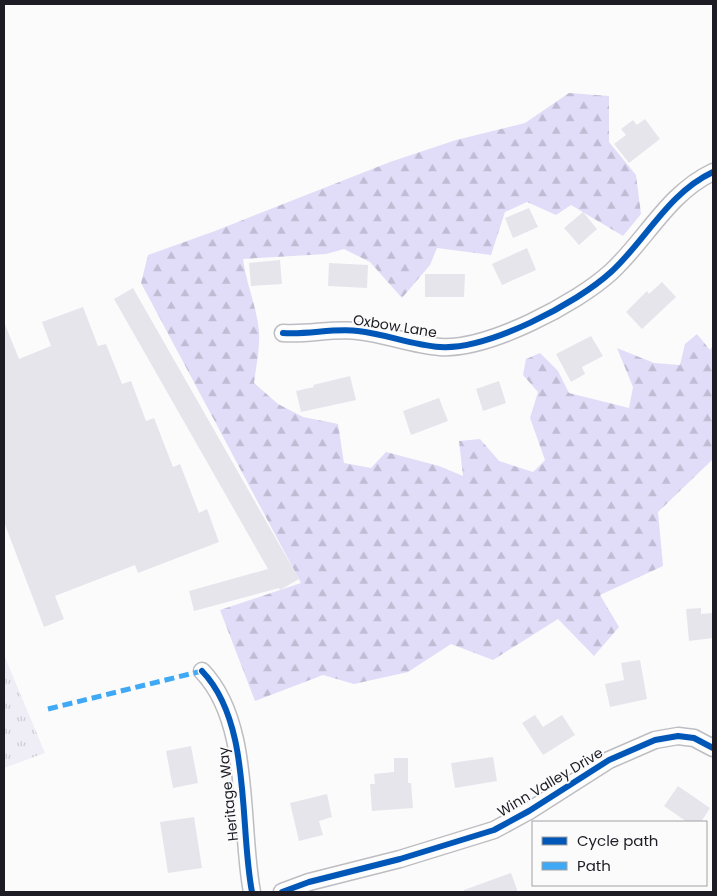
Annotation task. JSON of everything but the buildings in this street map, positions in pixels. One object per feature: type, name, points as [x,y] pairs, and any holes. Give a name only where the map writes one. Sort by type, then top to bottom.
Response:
[{"type":"street","name":"Oxbow Lane","points":[[283,333],[359,331],[421,344],[447,347],[475,343],[523,326],[578,296],[610,272],[624,259],[685,189],[713,172]]},
{"type":"street","name":"Heritage Way","points":[[202,671],[213,682],[228,714],[234,734],[239,757],[252,892]]},
{"type":"street","name":"Winn Valley Drive","points":[[282,892],[309,882],[400,859],[494,830],[530,811],[609,760],[655,740],[678,736],[694,738],[713,748]]},
{"type":"green space","points":[[569,93],[609,96],[609,142],[636,175],[641,214],[623,236],[571,205],[556,215],[527,202],[505,212],[491,255],[437,248],[430,265],[402,298],[370,262],[344,249],[326,254],[243,259],[259,332],[254,383],[278,404],[303,417],[338,424],[344,463],[371,468],[386,452],[439,466],[463,476],[459,441],[480,439],[499,461],[533,472],[545,460],[530,418],[538,392],[523,375],[526,359],[540,353],[558,371],[569,393],[629,408],[633,387],[617,348],[654,363],[680,365],[685,344],[697,334],[710,350],[713,346],[713,459],[658,512],[663,566],[600,595],[619,627],[594,656],[558,619],[493,660],[451,644],[408,672],[354,684],[323,675],[255,701],[220,610],[301,583],[141,283],[148,255],[215,231],[390,162],[456,140],[525,123]]},
{"type":"green space","points":[[4,655],[45,753],[4,768]]},
{"type":"marked path","points":[[48,709],[202,671]]},
{"type":"cycle path","points":[[283,333],[339,330],[358,331],[440,347],[460,346],[506,333],[554,311],[596,285],[624,259],[670,204],[697,181],[713,172]]},
{"type":"cycle path","points":[[202,671],[218,693],[229,718],[236,746],[241,776],[252,892]]},
{"type":"cycle path","points":[[282,892],[309,882],[400,859],[494,830],[529,811],[609,760],[655,740],[678,736],[694,738],[713,748]]}]
